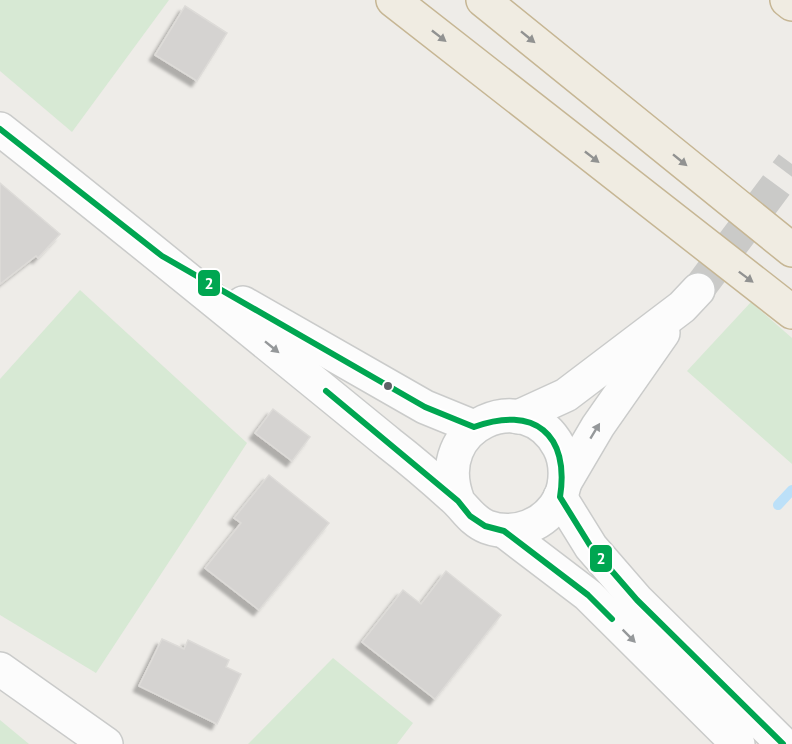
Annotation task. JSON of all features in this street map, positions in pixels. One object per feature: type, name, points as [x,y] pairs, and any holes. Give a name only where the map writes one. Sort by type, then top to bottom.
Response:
[{"type":"highway","points":[[393,0],[792,312]]},
{"type":"highway","points":[[483,0],[792,250]]},
{"type":"highway","points":[[787,0],[792,4]]},
{"type":"street","points":[[0,129],[162,256],[458,501],[470,516],[485,526],[504,531],[522,529],[538,523],[551,511],[598,426],[690,298],[566,394],[518,417],[488,420],[474,427],[462,438],[452,461],[452,486],[458,501]]},
{"type":"street","points":[[162,256],[425,407],[474,427]]},
{"type":"street","points":[[518,417],[534,422],[549,433],[559,448],[564,464],[562,489],[591,547],[638,600],[783,744]]},
{"type":"street","points":[[504,531],[588,595],[738,744]]},
{"type":"street","points":[[0,669],[106,744]]},
{"type":"green space","points":[[0,0],[169,0],[72,132],[0,71]]},
{"type":"green space","points":[[80,290],[247,443],[96,673],[0,615],[0,379]]},
{"type":"green space","points":[[751,302],[792,338],[792,464],[687,371]]},
{"type":"green space","points":[[333,658],[413,723],[397,744],[248,744]]},
{"type":"green space","points":[[0,720],[29,744],[0,744]]},
{"type":"building","points":[[185,6],[227,33],[197,81],[155,55]]},
{"type":"building","points":[[0,183],[60,234],[38,258],[36,256],[0,284]]},
{"type":"building","points":[[273,409],[310,437],[292,461],[255,433]]},
{"type":"building","points":[[269,475],[329,523],[259,610],[205,568],[241,523],[234,518]]},
{"type":"building","points":[[446,571],[501,615],[435,699],[362,642],[403,590],[421,604]]},
{"type":"building","points":[[162,639],[184,649],[188,640],[229,660],[226,667],[241,674],[217,724],[139,686]]},
{"type":"waterway","points":[[778,505],[792,490]]},
{"type":"tunnel","points":[[698,290],[792,164]]},
{"type":"transit line","name":"2","points":[[0,129],[162,256],[425,407],[474,427],[495,421],[514,420],[530,423],[543,430],[553,441],[559,456],[562,475],[560,497],[591,547],[637,600],[783,744]]},
{"type":"transit line","name":"2","points":[[326,391],[458,501],[470,516],[485,526],[504,531],[588,595],[612,619]]}]
